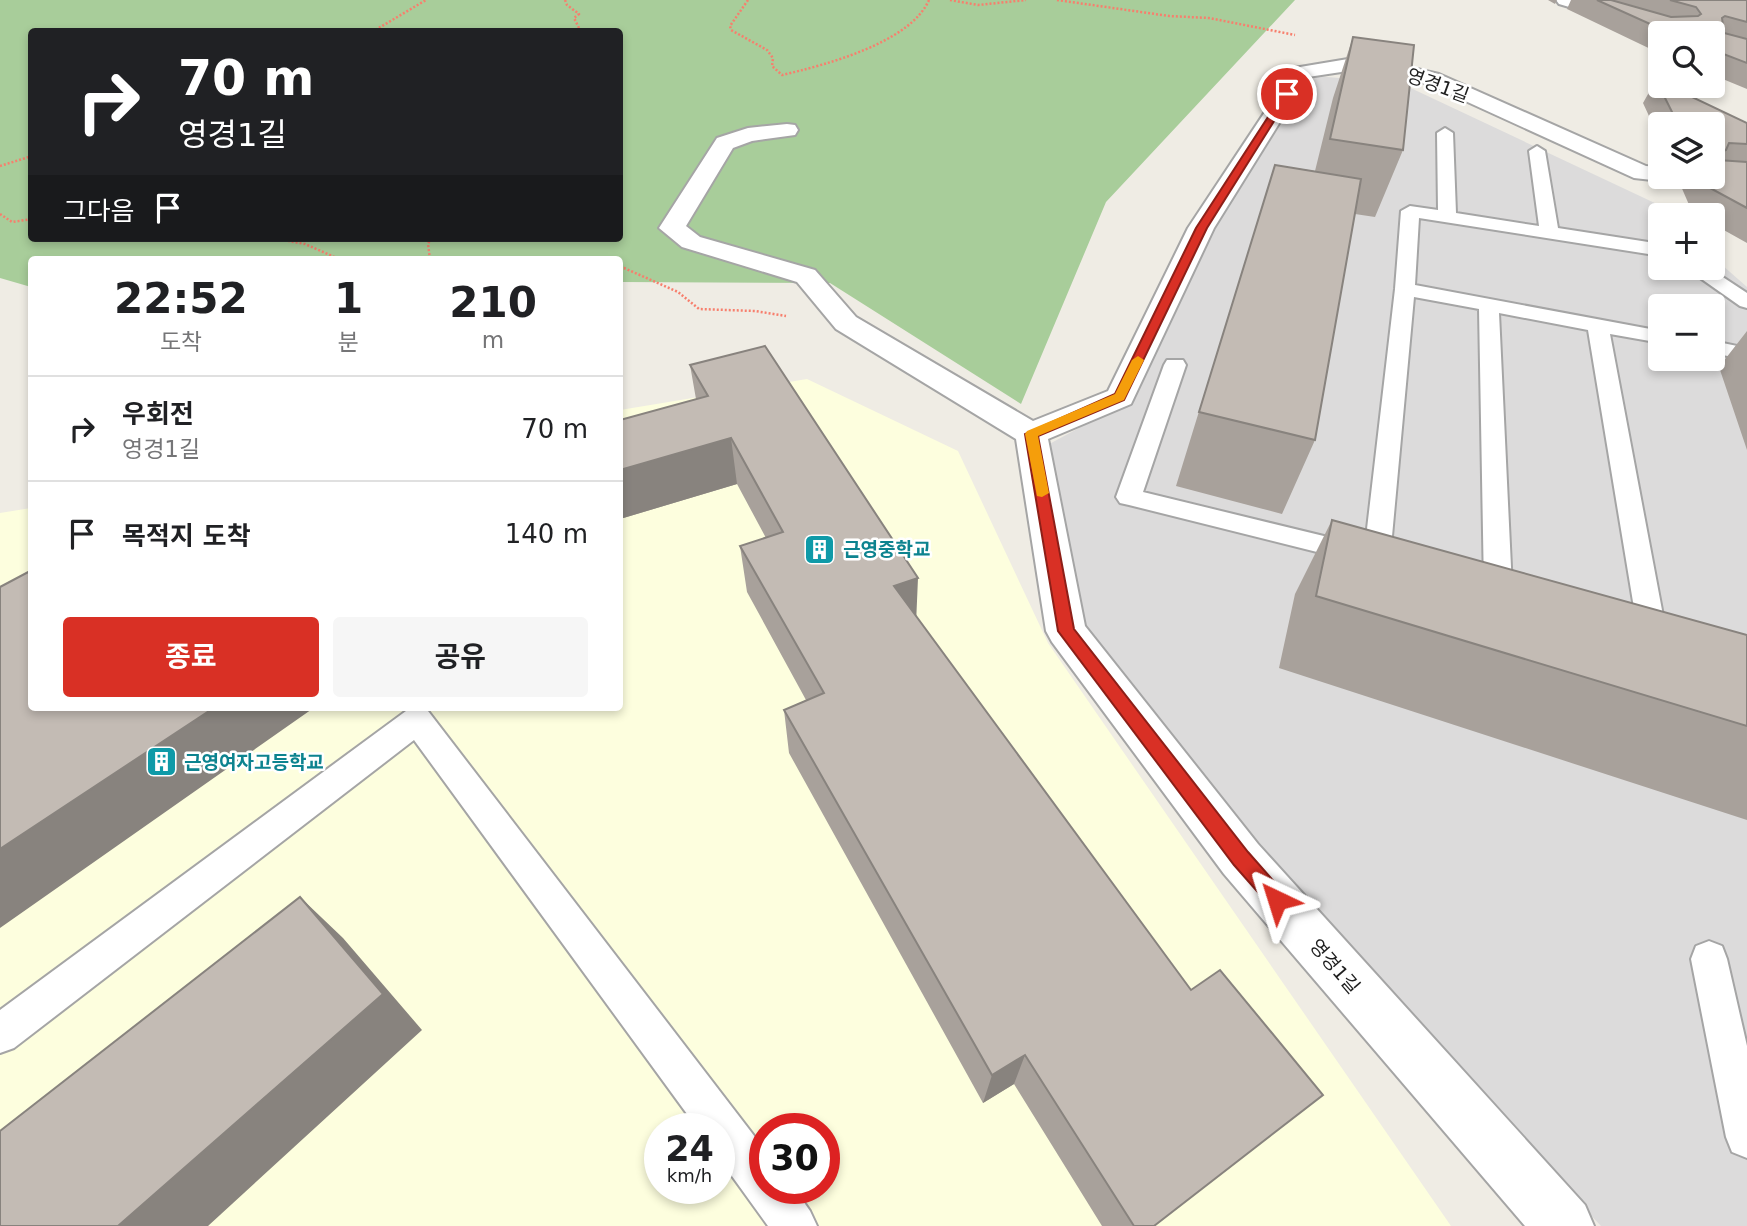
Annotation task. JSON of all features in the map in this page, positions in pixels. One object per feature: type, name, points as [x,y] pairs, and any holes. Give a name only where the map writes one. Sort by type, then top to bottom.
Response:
[{"type":"street","points":[[1565,0],[1648,24]]},
{"type":"street","name":"영경1길","points":[[1564,1226],[1241,859],[1066,631],[1031,434],[1120,397],[1202,228],[1301,72],[1348,65],[1395,70],[1432,78],[1642,173],[1648,173]]},
{"type":"street","points":[[787,130],[748,135],[725,143],[672,228],[691,242],[806,276],[846,323],[1031,434]]},
{"type":"lane","points":[[1445,133],[1447,216]]},
{"type":"lane","points":[[1537,151],[1549,232]]},
{"type":"lane","points":[[1377,558],[1405,289],[1410,211],[1648,248]]},
{"type":"lane","points":[[1714,280],[1747,302]]},
{"type":"lane","points":[[1405,289],[1648,335]]},
{"type":"lane","points":[[1471,581],[1511,591],[1489,305]]},
{"type":"lane","points":[[1598,325],[1651,626]]},
{"type":"lane","points":[[1725,349],[1747,354]]},
{"type":"lane","points":[[1175,365],[1129,496],[1404,564]]},
{"type":"lane","points":[[0,1034],[417,720],[749,1164]]},
{"type":"lane","points":[[1709,959],[1747,1137]]},
{"type":"lane","points":[[779,1204],[795,1226]]},
{"type":"path","points":[[379,28],[426,0]]},
{"type":"path","points":[[565,0],[566,5],[579,14],[574,18],[579,28]]},
{"type":"path","points":[[748,0],[739,11],[731,30],[767,50],[773,58],[772,66],[782,75],[797,73],[883,41],[904,30],[929,0]]},
{"type":"path","points":[[950,0],[970,5],[1000,5],[1026,0]]},
{"type":"path","points":[[1057,0],[1169,16],[1209,18],[1267,28],[1310,40],[1316,44],[1320,55],[1348,65]]},
{"type":"path","points":[[1,166],[28,157]]},
{"type":"path","points":[[0,214],[12,222],[28,220]]},
{"type":"path","points":[[294,242],[332,256]]},
{"type":"path","points":[[623,268],[678,292],[699,309],[755,310],[806,320],[846,323]]},
{"type":"shaded area","points":[[1315,76],[1400,83],[1655,203],[1648,203],[1648,280],[1725,280],[1725,268],[1747,287],[1747,1226],[1601,1226],[1250,854],[1076,626],[1029,455],[1129,401],[1207,231]]},
{"type":"shaded area","points":[[807,379],[958,451],[1048,643],[1451,1226],[0,1226],[0,513],[28,508],[28,711],[623,711],[623,410]]},
{"type":"green space","points":[[0,0],[1295,0],[1106,202],[1021,404],[830,283],[623,282],[623,256],[28,256],[28,286],[0,278]]},
{"type":"building","points":[[1597,0],[1611,0],[1671,17],[1701,14],[1696,7],[1670,0],[1747,0],[1747,22],[1725,16],[1722,21],[1648,23]]},
{"type":"building","points":[[1725,33],[1747,39],[1747,63],[1725,55]]},
{"type":"building","points":[[1353,37],[1414,45],[1403,150],[1330,139]]},
{"type":"building","points":[[1665,98],[1694,98],[1724,112],[1672,112]]},
{"type":"building","points":[[1725,113],[1747,123],[1747,144],[1729,143],[1726,150]]},
{"type":"building","points":[[1725,160],[1747,162],[1747,208],[1712,189],[1725,189]]},
{"type":"building","points":[[1275,165],[1361,179],[1315,440],[1199,412]]},
{"type":"building","points":[[765,346],[918,578],[894,586],[1191,990],[1220,970],[1323,1095],[1154,1226],[1134,1226],[1025,1055],[992,1075],[784,710],[824,693],[740,546],[783,532],[731,438],[623,469],[623,419],[708,396],[690,365]]},
{"type":"building","points":[[1332,520],[1747,635],[1747,726],[1316,596]]},
{"type":"building","points":[[28,572],[28,711],[209,711],[0,849],[0,587]]},
{"type":"building","points":[[300,897],[383,994],[118,1226],[0,1226],[0,1131]]},
{"type":"slow traffic","points":[[1042,493],[1031,434],[1120,397],[1138,360]]},
{"type":"place","name":"근영중학교","points":[[820,549]]},
{"type":"place","name":"근영여자고등학교","points":[[161,762]]},
{"type":"route","points":[[1277,900],[1241,859],[1066,631],[1031,434],[1120,397],[1202,228],[1287,94]]}]
